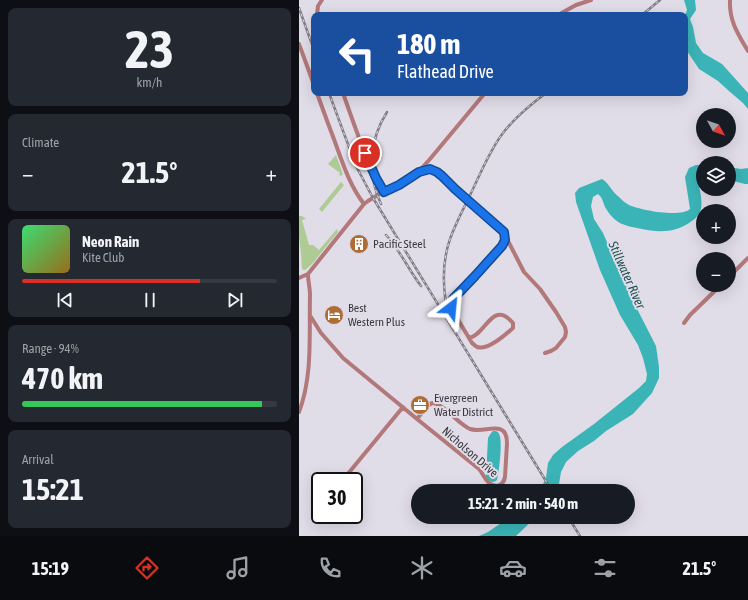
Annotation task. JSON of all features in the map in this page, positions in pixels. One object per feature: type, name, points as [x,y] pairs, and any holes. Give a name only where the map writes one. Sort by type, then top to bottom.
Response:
[{"type":"street","points":[[317,12],[318,6],[322,0]]},
{"type":"street","points":[[563,12],[576,5],[591,0]]},
{"type":"street","points":[[729,0],[729,10],[732,22],[748,50]]},
{"type":"street","points":[[299,44],[311,78]]},
{"type":"street","points":[[318,96],[343,165],[364,204]]},
{"type":"street","points":[[344,96],[365,153],[384,192]]},
{"type":"street","points":[[415,174],[423,167],[482,96]]},
{"type":"street","points":[[299,278],[308,274],[364,204],[399,185],[422,170],[430,169],[437,172],[504,232],[525,272],[540,289],[556,312],[565,327],[565,337],[551,351],[545,353]]},
{"type":"street","points":[[469,338],[476,336],[493,316],[504,315],[513,323],[513,328],[490,345],[483,348],[477,347],[472,343],[469,338],[451,308],[453,299],[502,246],[505,240],[504,232]]},
{"type":"street","points":[[736,270],[748,258]]},
{"type":"street","points":[[299,412],[308,378],[310,294],[308,274]]},
{"type":"street","points":[[684,323],[690,315],[714,292]]},
{"type":"street","name":"Nicholson Drive","points":[[309,313],[311,319],[321,333],[343,358],[417,419],[479,469],[487,482],[494,486],[499,486],[503,482],[505,477],[507,441],[506,435],[501,430],[495,428],[478,430],[470,429],[434,403],[430,404],[417,419]]},
{"type":"street","points":[[349,472],[403,407]]},
{"type":"green space","points":[[336,155],[343,174],[341,176],[339,175],[340,173],[328,164]]},
{"type":"green space","points":[[341,182],[344,185],[322,212],[319,209]]},
{"type":"green space","points":[[299,216],[306,219],[302,220],[309,245],[313,245],[319,250],[337,229],[338,232],[312,264],[305,270],[302,268],[299,237]]},
{"type":"water","points":[[684,0],[695,0],[696,10],[690,19],[696,43],[703,53],[722,64],[748,93],[748,109],[718,81],[699,69],[688,52],[687,10]]},
{"type":"water","points":[[696,165],[696,196],[700,196],[701,204],[696,204],[696,217],[694,219],[683,227],[677,229],[657,231],[622,224],[610,215],[598,194],[593,197],[591,206],[594,219],[603,233],[630,295],[656,346],[659,378],[652,393],[633,414],[578,451],[566,462],[561,472],[559,484],[543,484],[546,478],[548,463],[553,455],[639,388],[646,381],[647,374],[638,345],[620,315],[600,270],[576,202],[575,193],[579,188],[602,179],[629,205],[660,212],[685,212],[690,209],[685,177],[689,168]]},
{"type":"water","points":[[736,168],[748,168],[748,184],[736,182]]},
{"type":"water","points":[[493,431],[497,431],[499,433],[501,449],[497,480],[492,482],[486,477],[488,438]]},
{"type":"water","points":[[500,524],[529,524],[516,536],[479,536]]},
{"type":"railway","points":[[646,12],[660,0]]},
{"type":"railway","points":[[299,8],[311,42]]},
{"type":"railway","points":[[330,96],[356,166],[373,198],[548,484]]},
{"type":"railway","points":[[449,318],[445,299],[444,269],[447,249],[455,226],[498,140],[518,116],[542,96]]},
{"type":"railway","points":[[381,204],[373,181],[372,157],[373,146],[381,123],[387,112]]},
{"type":"railway","points":[[386,235],[396,247],[421,286]]},
{"type":"railway","points":[[572,524],[580,536]]},
{"type":"place","name":"Pacific Steel","points":[[359,244]]},
{"type":"place","name":"Best Western Plus","points":[[334,315]]},
{"type":"place","name":"Evergreen Water District","points":[[420,405]]},
{"type":"route","points":[[365,153],[384,192],[408,180],[422,170],[430,169],[442,176],[504,232],[505,240],[502,246],[453,299],[451,308]]},
{"type":"water label","name":"Stillwater River","points":[[627,275]]}]
